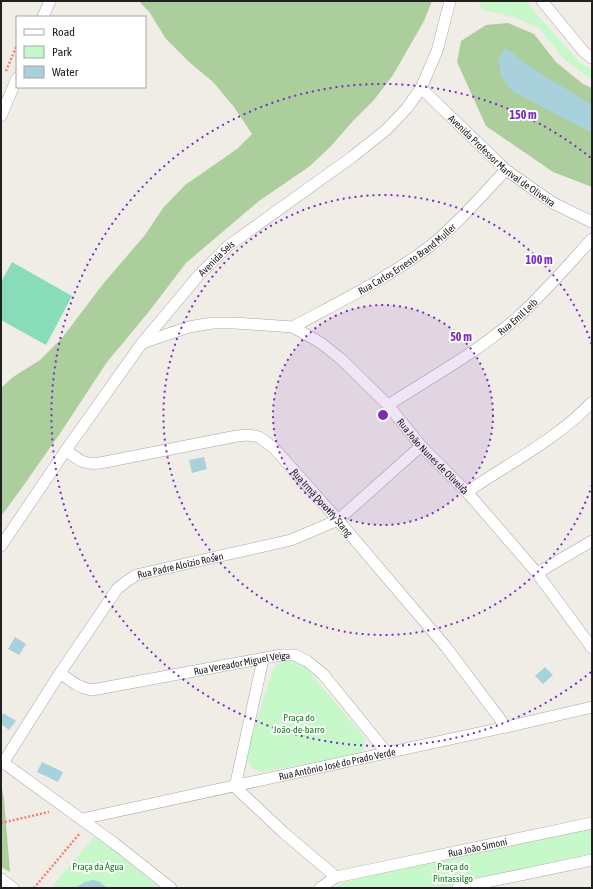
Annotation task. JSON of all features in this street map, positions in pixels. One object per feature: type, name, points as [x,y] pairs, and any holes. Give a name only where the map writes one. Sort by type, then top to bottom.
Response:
[{"type":"street","points":[[43,16],[50,1]]},
{"type":"street","name":"Avenida Seis","points":[[1,546],[66,450],[142,343],[199,275],[228,246],[363,148],[386,130],[407,108],[421,88],[436,51],[450,1]]},
{"type":"street","points":[[542,1],[584,52],[592,58]]},
{"type":"street","points":[[1,116],[16,80]]},
{"type":"street","name":"Avenida Professor Marival de Oliveira","points":[[421,88],[506,170],[553,203],[592,222]]},
{"type":"street","name":"Rua Carlos Ernesto Brand Muller","points":[[293,327],[405,263],[431,245],[457,221],[506,170]]},
{"type":"street","name":"Rua Emil Leib","points":[[388,404],[451,366],[518,317],[535,301],[592,239]]},
{"type":"street","name":"Rua João Nunes de Oliveira","points":[[142,343],[189,327],[212,323],[293,327],[321,343],[341,359],[388,404],[421,446],[466,492],[537,573],[592,648]]},
{"type":"street","points":[[466,492],[552,437],[583,412],[592,402]]},
{"type":"street","name":"Rua Irmã Dorothy Stang","points":[[66,450],[81,462],[90,464],[237,436],[248,435],[259,437],[274,448],[338,520],[446,647],[506,727]]},
{"type":"street","name":"Rua Padre Aloízio Rosen","points":[[2,762],[117,589],[127,580],[136,575],[291,540],[338,520],[421,446]]},
{"type":"street","points":[[537,573],[592,541]]},
{"type":"street","name":"Rua Vereador Miguel Veiga","points":[[60,673],[76,685],[84,689],[92,690],[282,655],[295,655],[307,660],[323,674],[387,753]]},
{"type":"street","points":[[263,659],[235,787],[283,832],[336,876]]},
{"type":"street","name":"Rua Antônio José do Prado Verde","points":[[85,822],[124,810],[506,727],[592,706]]},
{"type":"street","points":[[2,762],[67,807],[171,888]]},
{"type":"street","name":"Rua João Simoni","points":[[320,888],[336,876],[592,823]]},
{"type":"street","points":[[458,888],[592,860]]},
{"type":"street","points":[[1,879],[12,888]]},
{"type":"path","points":[[4,77],[16,48]]},
{"type":"path","points":[[1,823],[67,807]]},
{"type":"path","points":[[34,888],[85,822]]},
{"type":"green space","points":[[139,1],[432,1],[424,21],[393,75],[374,100],[331,146],[310,166],[259,201],[186,263],[147,314],[107,362],[61,432],[1,516],[1,388],[13,377],[40,360],[62,338],[103,284],[145,235],[163,208],[185,185],[237,149],[252,134],[234,107],[213,82],[189,62],[166,39],[150,13]]},
{"type":"green space","points":[[478,1],[525,1],[581,64],[592,69],[592,80],[564,59],[539,28],[514,17],[483,10]]},
{"type":"green space","points":[[508,23],[534,34],[556,62],[583,84],[592,88],[592,187],[553,172],[486,126],[457,62],[461,41],[486,25]]},
{"type":"green space","points":[[12,262],[72,296],[46,345],[1,320],[1,282]]},
{"type":"green space","name":"Praça do João-de-barro","points":[[288,660],[303,665],[307,669],[364,737],[364,746],[358,754],[262,772],[251,766],[246,753],[272,672],[278,663]]},
{"type":"green space","points":[[1,783],[4,799],[10,872],[1,867]]},
{"type":"green space","name":"Praça do Pintassilgo","points":[[592,829],[592,857],[445,888],[334,888],[346,882],[381,873]]},
{"type":"green space","name":"Praça da Água","points":[[95,836],[160,888],[51,888]]},
{"type":"water","points":[[506,48],[530,67],[592,105],[592,133],[512,91],[500,75],[499,57]]},
{"type":"water","points":[[204,457],[207,469],[192,473],[189,460]]},
{"type":"water","points":[[15,637],[26,644],[19,655],[8,649]]},
{"type":"water","points":[[545,667],[553,675],[543,684],[535,676]]},
{"type":"water","points":[[3,713],[16,721],[9,730],[1,724],[1,717]]},
{"type":"water","points":[[42,762],[63,772],[58,782],[37,772]]},
{"type":"water","points":[[93,880],[100,882],[107,888],[75,888],[85,882]]}]
